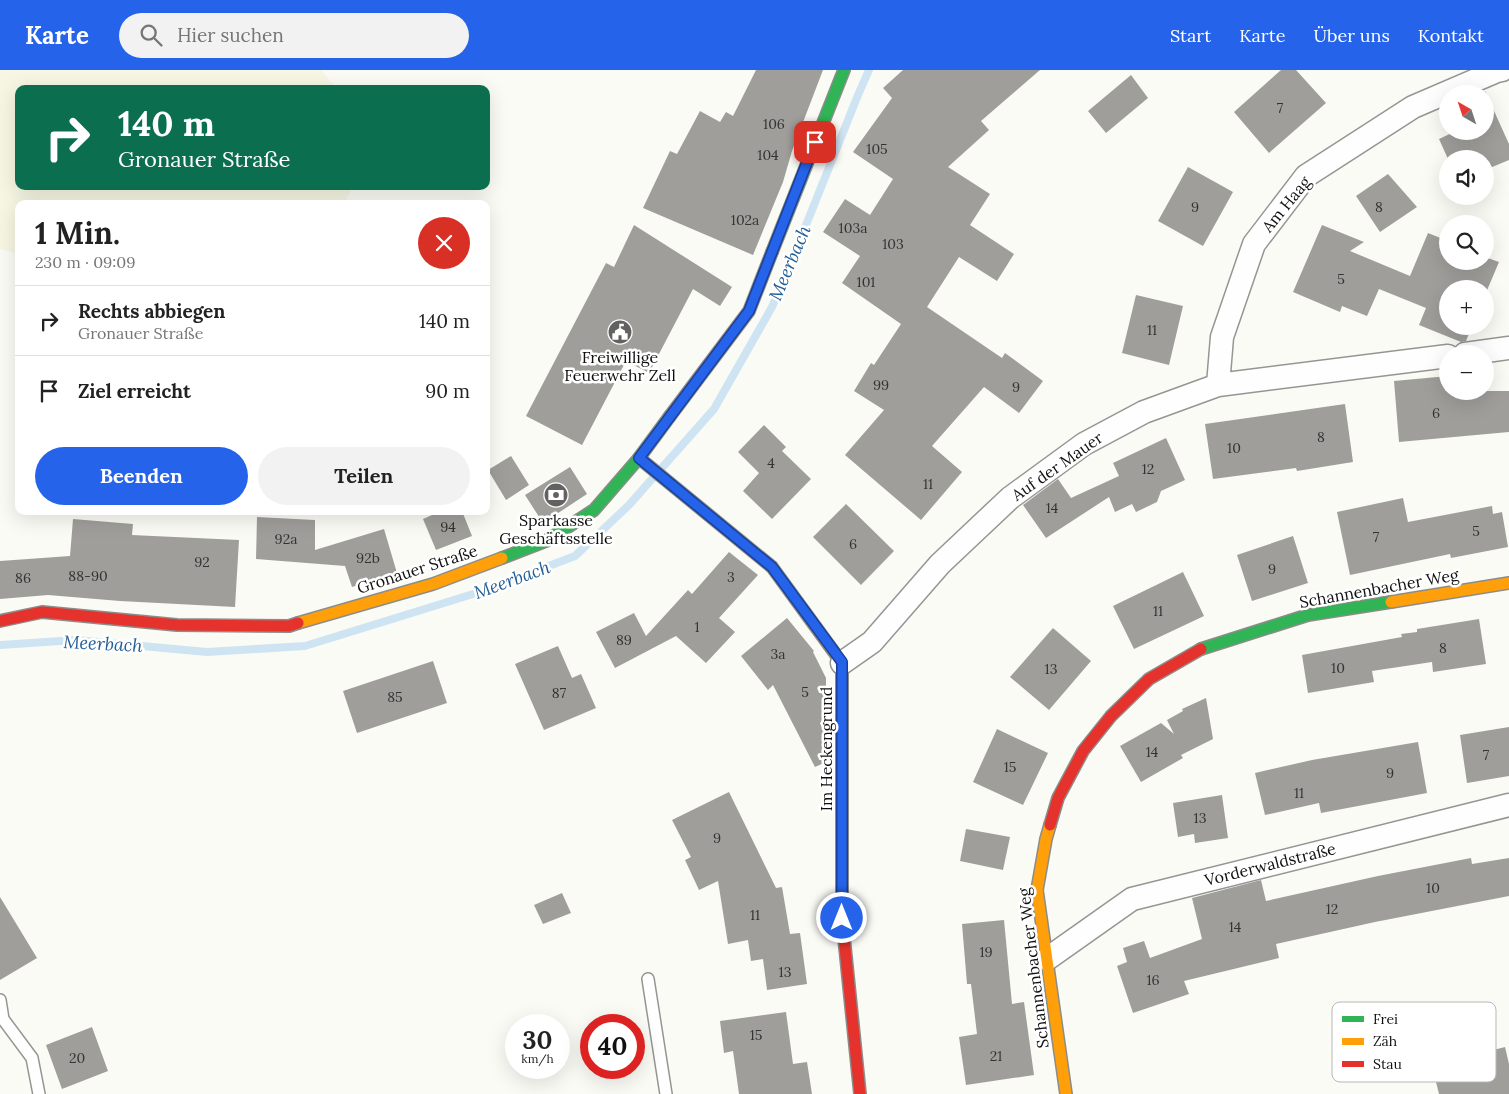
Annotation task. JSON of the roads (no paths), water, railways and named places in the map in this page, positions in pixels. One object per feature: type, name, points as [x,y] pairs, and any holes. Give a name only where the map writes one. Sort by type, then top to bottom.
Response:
[{"type":"street","name":"Gronauer Straße","points":[[0,621],[42,612],[177,625],[289,626],[433,584],[546,541],[594,510],[639,458],[749,311],[844,70]]},
{"type":"street","name":"Am Haag","points":[[1218,385],[1222,337],[1254,244],[1306,176],[1413,107],[1502,70]]},
{"type":"street","points":[[1494,350],[1509,348]]},
{"type":"street","name":"Auf der Mauer","points":[[842,662],[872,642],[940,564],[1010,498],[1084,444],[1144,412],[1218,385],[1439,357]]},
{"type":"street","points":[[639,458],[772,567],[842,662]]},
{"type":"street","name":"Schannenbacher Weg","points":[[1066,1094],[1037,890],[1046,839],[1058,798],[1083,750],[1111,716],[1150,679],[1205,647],[1308,614],[1509,583]]},
{"type":"street","name":"Im Heckengrund","points":[[842,662],[842,918],[860,1094]]},
{"type":"street","name":"Vorderwaldstraße","points":[[1047,959],[1132,899],[1509,805]]},
{"type":"lane","points":[[648,979],[666,1094]]},
{"type":"lane","points":[[0,1000],[3,1019],[32,1058],[40,1094]]},
{"type":"waterway","name":"Meerbach","points":[[0,645],[76,640],[207,652],[305,646],[486,590],[575,556],[629,505],[714,409],[772,307],[869,70]]},
{"type":"place","name":"Freiwillige Feuerwehr Zell","points":[[620,332]]},
{"type":"place","name":"Sparkasse Geschäftsstelle","points":[[556,495]]}]
